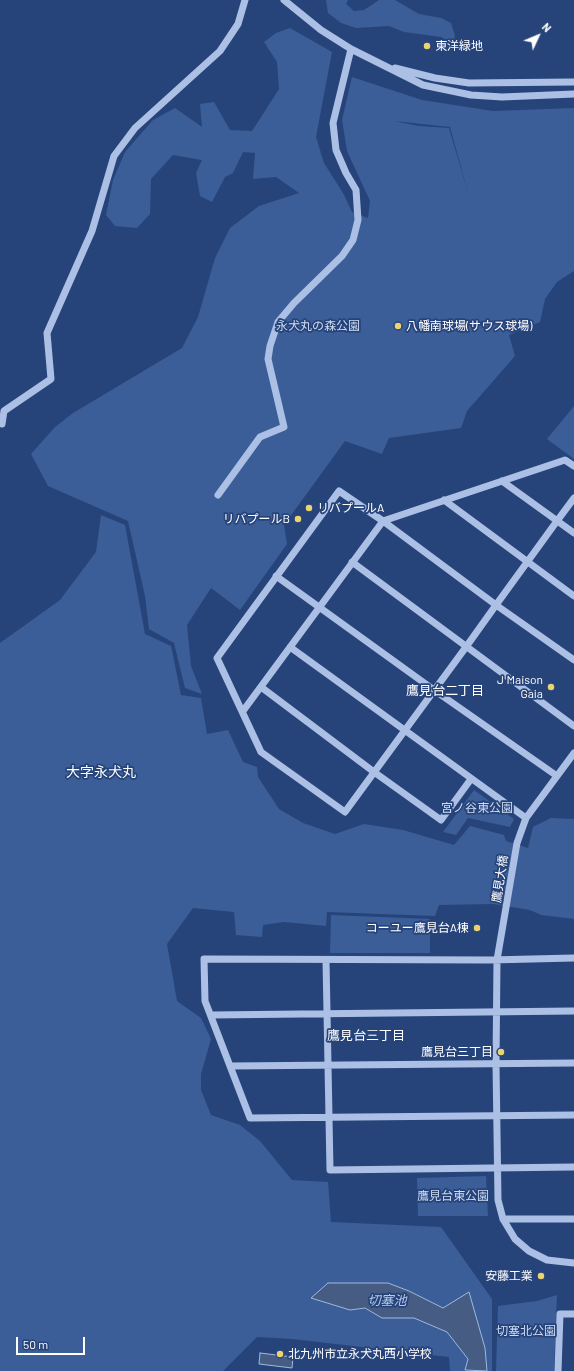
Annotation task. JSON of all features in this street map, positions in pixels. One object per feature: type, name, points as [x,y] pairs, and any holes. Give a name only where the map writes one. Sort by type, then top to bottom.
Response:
[{"type":"street","points":[[2,424],[4,411],[51,379],[47,333],[92,231],[114,156],[135,128],[220,51],[238,24],[245,0]]},
{"type":"street","points":[[284,0],[321,30],[370,60],[423,84],[471,95],[502,97],[574,94]]},
{"type":"street","points":[[218,495],[260,437],[284,427],[268,359],[270,346],[278,322],[294,303],[342,256],[353,240],[358,220],[356,190],[346,173],[336,150],[333,123],[352,49]]},
{"type":"street","points":[[370,60],[408,72],[469,83],[574,82]]},
{"type":"street","points":[[243,711],[383,521],[565,460],[574,466]]},
{"type":"street","points":[[502,481],[574,533]]},
{"type":"street","points":[[574,498],[558,521],[496,605],[345,812],[260,752],[243,711],[217,658],[339,491],[383,521],[496,605],[574,660]]},
{"type":"street","points":[[444,500],[527,563],[574,596]]},
{"type":"street","points":[[352,562],[574,726]]},
{"type":"street","points":[[276,576],[434,690],[557,776]]},
{"type":"street","points":[[290,647],[526,818]]},
{"type":"street","points":[[261,687],[374,772],[442,820],[471,779]]},
{"type":"street","name":"鷹見大橋","points":[[574,752],[571,760],[557,776],[526,818],[517,843],[497,960],[496,1064],[498,1200],[503,1219],[515,1239],[529,1251],[547,1260],[574,1263]]},
{"type":"street","points":[[574,958],[497,960],[204,959],[205,1001],[250,1118],[574,1115]]},
{"type":"street","points":[[326,960],[330,1170],[574,1167]]},
{"type":"street","points":[[211,1015],[574,1011]]},
{"type":"street","points":[[230,1066],[574,1063]]},
{"type":"street","points":[[503,1219],[574,1219]]},
{"type":"street","points":[[558,1371],[560,1314],[574,1314]]},
{"type":"green space","points":[[326,0],[348,0],[346,4],[354,11],[364,10],[379,0],[395,0],[419,14],[441,18],[451,23],[455,36],[453,44],[441,37],[404,32],[389,26],[356,28],[341,23],[328,13]]},
{"type":"green space","name":"永犬丸の森公園","points":[[290,28],[332,52],[316,137],[324,163],[343,193],[352,212],[368,218],[370,201],[347,151],[342,120],[352,77],[422,100],[493,111],[574,108],[574,271],[557,282],[545,299],[540,322],[509,335],[515,356],[467,411],[461,428],[389,438],[382,454],[345,441],[284,525],[287,544],[240,610],[211,588],[187,625],[191,666],[202,694],[185,688],[174,643],[149,629],[145,596],[128,521],[48,486],[31,454],[55,427],[73,413],[182,348],[198,317],[215,258],[230,228],[259,206],[299,193],[276,177],[253,179],[255,153],[243,152],[233,173],[225,177],[212,202],[200,196],[196,173],[202,160],[173,155],[151,179],[150,214],[137,228],[115,226],[106,215],[113,180],[125,152],[153,120],[175,108],[202,127],[200,104],[214,102],[230,130],[252,131],[279,89],[277,62],[264,42],[276,33]],"holes":[[[394,121],[450,127],[469,196],[449,128],[419,126]]]},
{"type":"green space","points":[[574,406],[574,459],[547,439]]},
{"type":"green space","points":[[101,515],[125,525],[145,634],[171,646],[181,695],[201,698],[207,734],[228,730],[243,762],[257,767],[258,777],[279,809],[303,823],[335,834],[364,824],[403,830],[454,845],[470,826],[504,835],[506,841],[528,848],[533,827],[551,818],[574,819],[574,919],[541,915],[530,910],[493,904],[439,905],[435,916],[327,912],[326,926],[284,922],[263,925],[262,937],[236,935],[234,912],[193,908],[167,944],[177,1001],[201,1018],[211,1039],[201,1074],[201,1090],[211,1115],[240,1125],[260,1141],[292,1180],[328,1182],[331,1222],[441,1227],[492,1299],[492,1371],[487,1371],[485,1348],[443,1308],[409,1291],[388,1283],[349,1283],[328,1284],[350,1310],[365,1308],[382,1318],[414,1318],[447,1332],[468,1359],[465,1370],[477,1371],[450,1371],[449,1357],[292,1339],[257,1337],[223,1371],[0,1371],[0,643],[60,600],[96,552]]},
{"type":"green space","name":"宮ノ谷東公園","points":[[474,790],[514,819],[510,827],[468,818],[456,835],[443,832]]},
{"type":"green space","points":[[331,915],[430,919],[430,953],[330,953]]},
{"type":"green space","name":"鷹見台東公園","points":[[486,1176],[488,1216],[418,1216],[417,1178]]},
{"type":"green space","name":"切塞北公園","points":[[557,1295],[554,1371],[496,1371],[498,1306],[537,1301]]},
{"type":"water","name":"切塞池","points":[[328,1283],[388,1283],[409,1291],[443,1308],[469,1292],[485,1348],[487,1371],[465,1370],[468,1359],[447,1332],[414,1318],[382,1318],[365,1308],[350,1310],[311,1298]]},
{"type":"water","points":[[260,1353],[293,1357],[292,1368],[259,1364]]},
{"type":"place","name":"東洋緑地","points":[[427,46]]},
{"type":"place","name":"八幡南球場(サウス球場)","points":[[398,326]]},
{"type":"place","name":"リバプールA","points":[[309,508]]},
{"type":"place","name":"リバプールB","points":[[298,519]]},
{"type":"place","name":"J Maison Gaia","points":[[551,687]]},
{"type":"place","name":"コーユー鷹見台A棟","points":[[477,928]]},
{"type":"place","name":"鷹見台三丁目","points":[[501,1052]]},
{"type":"place","name":"安藤工業","points":[[541,1276]]},
{"type":"place","name":"北九州市立永犬丸西小学校","points":[[280,1354]]},
{"type":"district","name":"鷹見台二丁目","points":[[445,691]]},
{"type":"district","name":"大字永犬丸","points":[[101,772]]},
{"type":"district","name":"鷹見台三丁目","points":[[366,1036]]}]
